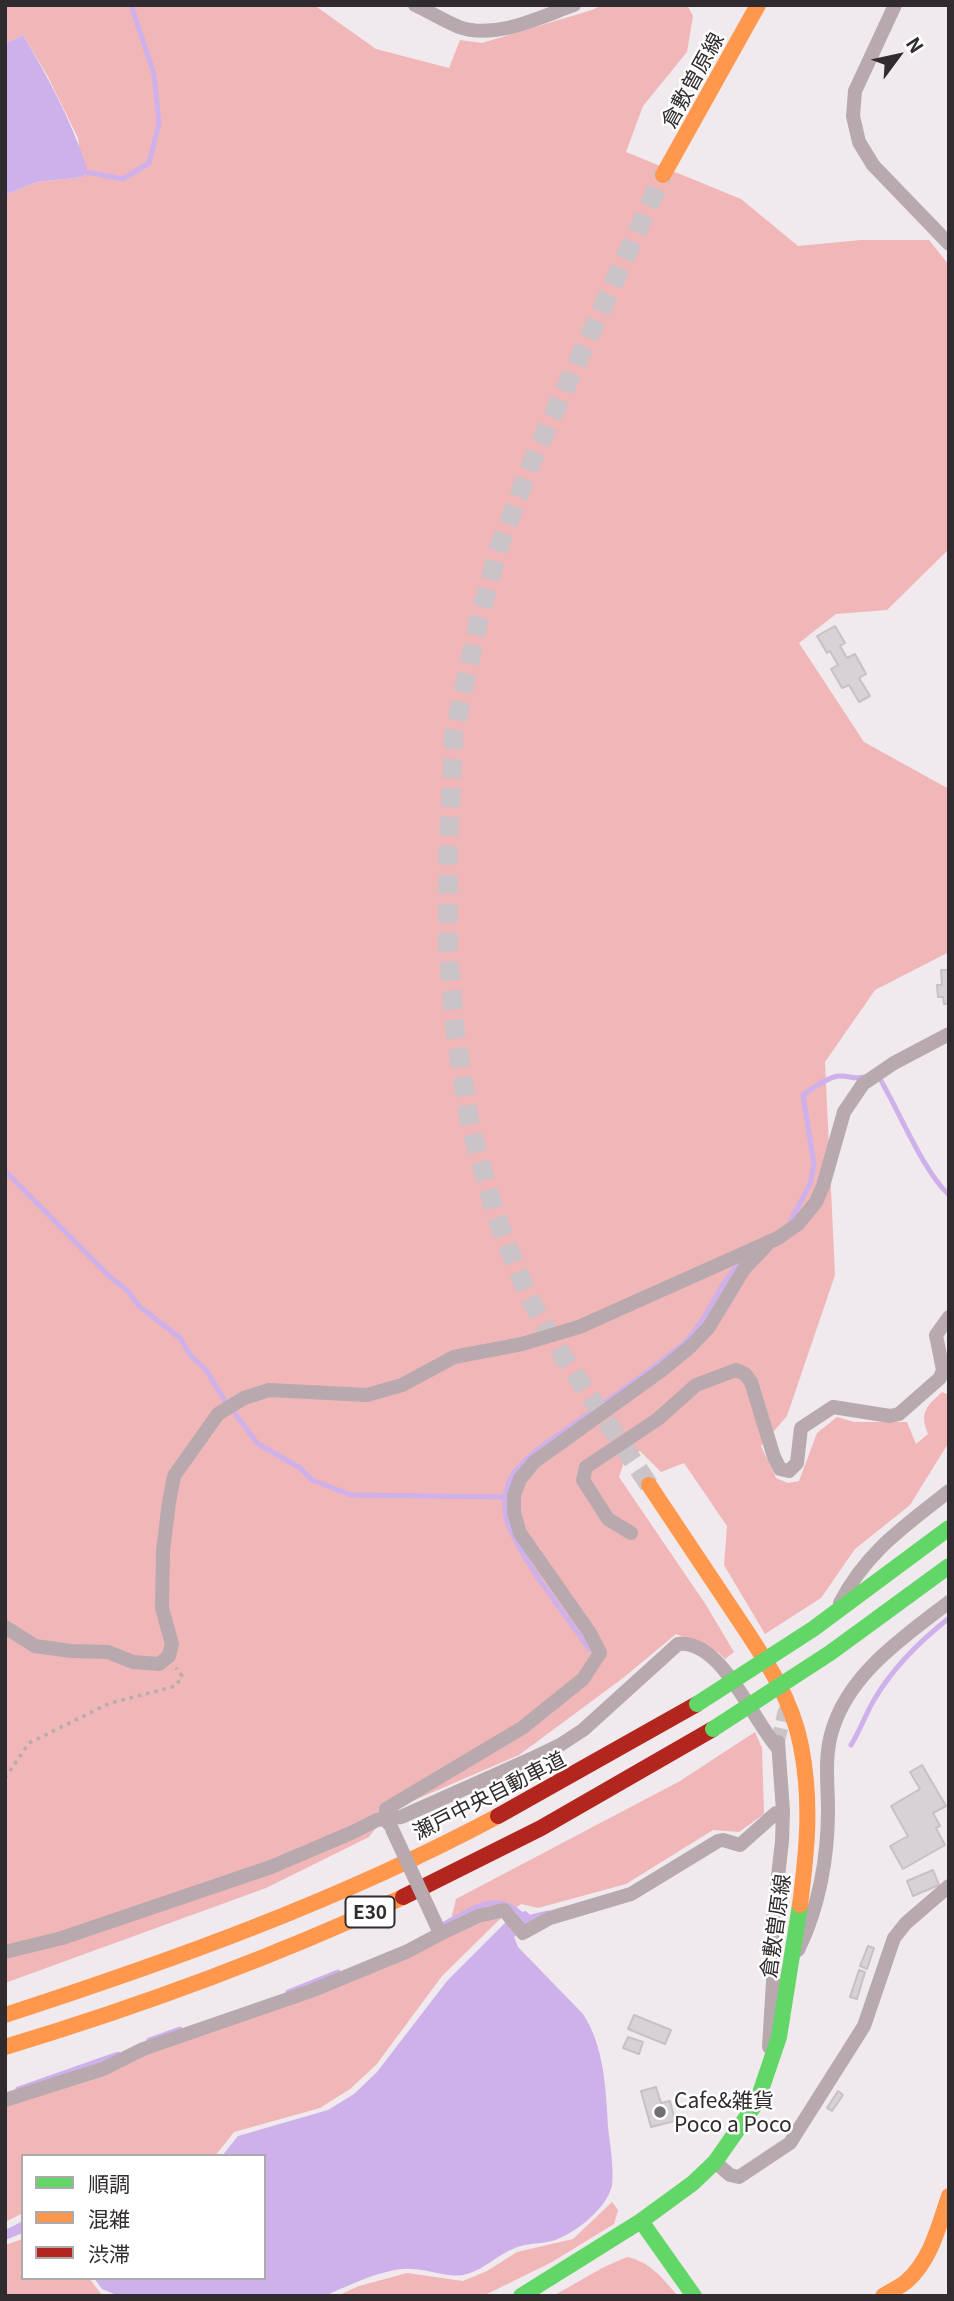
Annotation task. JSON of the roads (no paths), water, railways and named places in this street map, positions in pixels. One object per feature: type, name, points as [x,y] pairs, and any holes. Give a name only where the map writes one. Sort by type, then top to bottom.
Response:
[{"type":"main road","name":"倉敷曽原線","points":[[663,175],[758,5]]},
{"type":"main road","name":"倉敷曽原線","points":[[520,2296],[641,2221],[693,2183],[715,2162],[757,2102],[779,2037],[792,1962],[808,1842],[809,1811],[802,1745],[775,1674],[649,1485]]},
{"type":"main road","name":"瀬戸中央自動車道","points":[[5,2015],[230,1938],[347,1890],[474,1829],[697,1704],[813,1629],[949,1528]]},
{"type":"main road","name":"E30","points":[[5,2047],[106,2016],[229,1972],[360,1916],[477,1861],[589,1801],[713,1729],[830,1653],[949,1566]]},
{"type":"main road","points":[[883,2296],[907,2281],[922,2261],[936,2234],[949,2196]]},
{"type":"main road","points":[[641,2221],[694,2296]]},
{"type":"street","points":[[415,5],[461,27],[483,31],[502,29],[575,5]]},
{"type":"street","points":[[895,5],[855,91],[853,116],[859,142],[873,165],[949,244]]},
{"type":"street","points":[[5,1627],[35,1646],[108,1653],[133,1662],[159,1664],[169,1656],[172,1644],[162,1608],[163,1551],[174,1476],[218,1414],[244,1398],[269,1390],[367,1395],[402,1385],[454,1357],[522,1344],[579,1327],[768,1242],[798,1224],[816,1202],[844,1112],[863,1084],[894,1063],[949,1034]]},
{"type":"street","points":[[438,1928],[389,1824],[386,1809],[514,1734],[583,1679],[600,1653],[590,1633],[520,1533],[514,1513],[514,1495],[520,1479],[534,1462],[691,1346],[709,1326],[744,1269],[768,1242]]},
{"type":"street","points":[[631,1533],[608,1519],[583,1480],[586,1467],[658,1419],[696,1385],[736,1370],[745,1374],[751,1382],[774,1457],[780,1469],[789,1471],[797,1463],[801,1428],[833,1407],[890,1416],[899,1414],[940,1378],[943,1370],[936,1335],[949,1317]]},
{"type":"street","points":[[795,1688],[853,1577],[882,1544],[949,1491]]},
{"type":"street","points":[[792,1962],[808,1930],[825,1858],[828,1810],[826,1766],[832,1730],[864,1674],[949,1602]]},
{"type":"street","points":[[5,1952],[62,1938],[271,1867],[377,1820],[389,1824],[560,1745],[583,1730],[678,1644],[693,1645],[717,1659],[778,1744],[783,1814],[772,1929],[774,1966],[768,2069]]},
{"type":"street","points":[[5,2099],[103,2069],[143,2049],[311,1991],[408,1951],[438,1928],[503,1910],[523,1933],[551,1918],[631,1894],[718,1841],[740,1845],[776,1813],[783,1814]]},
{"type":"street","points":[[715,2162],[730,2175],[739,2177],[790,2143],[835,2076],[864,2026],[894,1938],[906,1923],[949,1886]]},
{"type":"waterway","points":[[80,171],[123,179],[149,163],[159,123],[154,74],[133,5]]},
{"type":"waterway","points":[[791,1220],[810,1184],[814,1164],[803,1095],[834,1077],[862,1077]]},
{"type":"waterway","points":[[880,1079],[921,1156],[949,1195]]},
{"type":"waterway","points":[[5,1171],[111,1278],[127,1290],[139,1306],[180,1338],[191,1356],[206,1370],[225,1401]]},
{"type":"waterway","points":[[589,1649],[536,1575],[510,1529],[505,1501],[510,1479],[534,1453],[683,1344],[700,1323],[727,1278],[745,1259]]},
{"type":"waterway","points":[[236,1415],[257,1443],[300,1468],[312,1480],[351,1495],[506,1497]]},
{"type":"waterway","points":[[851,1745],[889,1677],[917,1646],[949,1618]]},
{"type":"waterway","points":[[442,1925],[473,1909],[493,1903],[513,1908],[523,1916]]},
{"type":"waterway","points":[[527,1918],[548,1913]]},
{"type":"waterway","points":[[288,1992],[338,1972]]},
{"type":"waterway","points":[[149,2040],[180,2029]]},
{"type":"waterway","points":[[18,2089],[118,2054]]},
{"type":"tunnel","points":[[649,1485],[553,1341],[527,1294],[495,1213],[470,1125],[455,1029],[448,950],[448,851],[454,733],[478,623],[500,544],[533,459],[663,175]]},
{"type":"tunnel","points":[[778,1742],[789,1703]]},
{"type":"place","name":"Cafe&雑貨 Poco a Poco","points":[[660,2112]]}]
